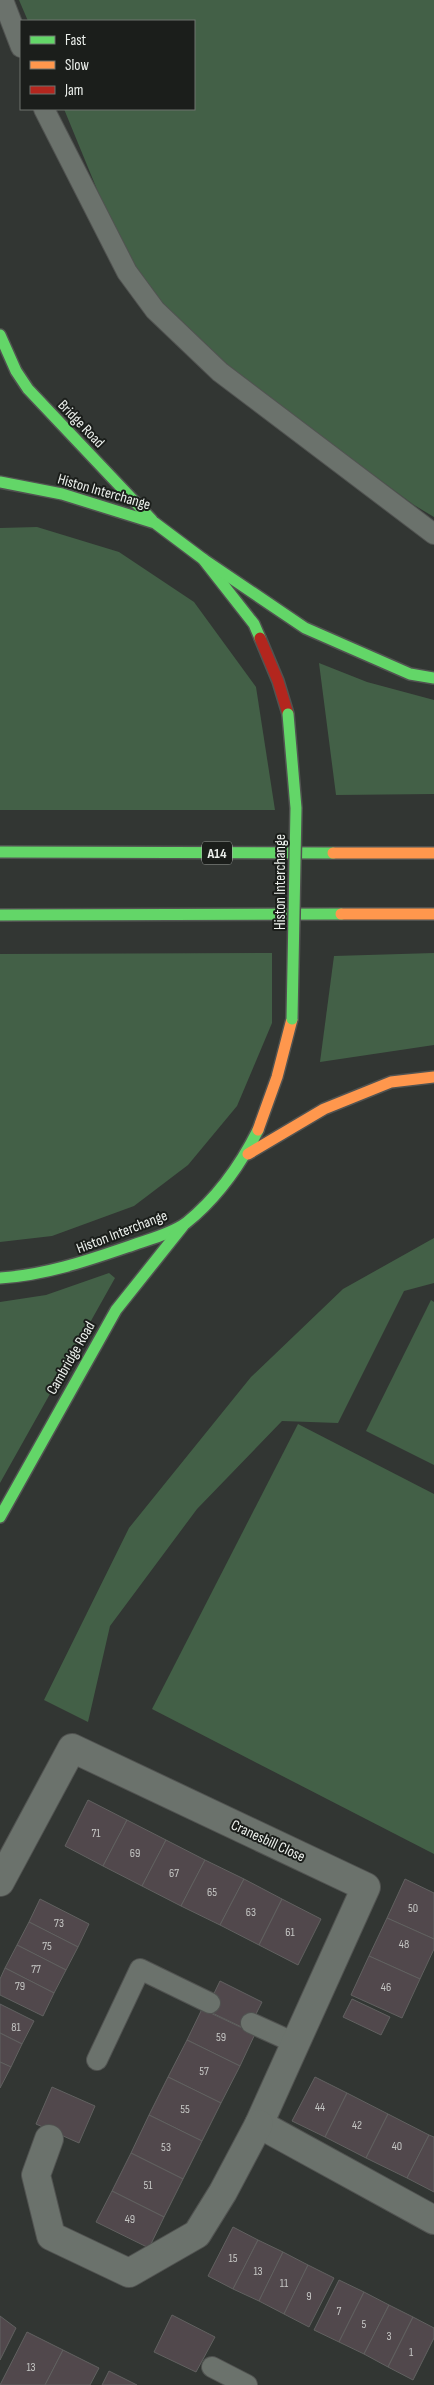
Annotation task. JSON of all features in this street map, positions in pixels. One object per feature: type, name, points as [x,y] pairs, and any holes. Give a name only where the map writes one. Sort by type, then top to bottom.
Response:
[{"type":"main road","name":"Bridge Road","points":[[0,336],[16,371],[28,389],[155,523]]},
{"type":"main road","name":"Histon Interchange","points":[[0,482],[62,494],[155,523],[203,559],[254,624],[278,681],[288,714],[296,808],[292,1018],[281,1066],[267,1109],[248,1154],[217,1192],[184,1224],[77,1266],[15,1278],[0,1278]]},
{"type":"main road","points":[[203,559],[305,628],[410,674],[434,678]]},
{"type":"main road","name":"A14","points":[[0,852],[434,853]]},
{"type":"main road","points":[[0,915],[434,914]]},
{"type":"main road","points":[[248,1154],[339,1103],[391,1082],[434,1077]]},
{"type":"main road","name":"Cambridge Road","points":[[0,1517],[116,1310],[184,1224]]},
{"type":"street","name":"Cranesbill Close","points":[[0,1882],[72,1748],[366,1887],[259,2124],[223,2192],[197,2234],[129,2273],[51,2236],[36,2175],[49,2139]]},
{"type":"street","points":[[259,2124],[434,2220]]},
{"type":"lane","points":[[3,0],[20,45]]},
{"type":"lane","points":[[45,110],[127,272],[155,310],[220,372],[434,534]]},
{"type":"lane","points":[[98,2060],[140,1969],[210,2003]]},
{"type":"lane","points":[[251,2023],[295,2043]]},
{"type":"lane","points":[[212,2366],[247,2385]]},
{"type":"green space","points":[[19,0],[434,0],[434,517],[414,505],[245,380],[195,338],[149,291],[110,221],[64,110],[195,110],[195,20],[28,20]]},
{"type":"green space","points":[[37,527],[119,552],[194,602],[256,687],[275,810],[0,810],[0,528]]},
{"type":"green space","points":[[319,663],[367,682],[434,700],[434,794],[336,795]]},
{"type":"green space","points":[[272,953],[272,1023],[237,1106],[188,1165],[134,1206],[52,1236],[0,1242],[0,954]]},
{"type":"green space","points":[[434,953],[434,1045],[320,1062],[334,956]]},
{"type":"green space","points":[[434,1238],[434,1283],[404,1291],[338,1423],[282,1421],[197,1509],[110,1626],[88,1722],[44,1700],[129,1528],[251,1377],[343,1289]]},
{"type":"green space","points":[[109,1273],[115,1278],[0,1483],[0,1302],[46,1295]]},
{"type":"green space","points":[[431,1300],[434,1302],[434,1465],[366,1431]]},
{"type":"green space","points":[[298,1424],[434,1494],[434,1854],[152,1709]]},
{"type":"building","points":[[88,1800],[127,1820],[103,1866],[65,1846]]},
{"type":"building","points":[[127,1820],[166,1840],[142,1886],[103,1866]]},
{"type":"building","points":[[166,1840],[205,1860],[181,1906],[142,1886]]},
{"type":"building","points":[[205,1860],[244,1879],[220,1925],[181,1906]]},
{"type":"building","points":[[244,1879],[282,1899],[259,1945],[220,1925]]},
{"type":"building","points":[[405,1879],[434,1893],[434,1939],[387,1918]]},
{"type":"building","points":[[40,1899],[89,1924],[78,1947],[29,1922]]},
{"type":"building","points":[[282,1899],[321,1919],[298,1965],[259,1945]]},
{"type":"building","points":[[387,1918],[434,1939],[434,1949],[420,1979],[369,1956]]},
{"type":"building","points":[[29,1922],[78,1947],[66,1970],[17,1945]]},
{"type":"building","points":[[17,1945],[66,1970],[54,1993],[5,1968]]},
{"type":"building","points":[[369,1956],[420,1979],[402,2018],[351,1995]]},
{"type":"building","points":[[5,1968],[54,1993],[43,2016],[0,1995],[0,1979]]},
{"type":"building","points":[[220,1981],[262,2002],[248,2030],[206,2010]]},
{"type":"building","points":[[352,1999],[390,2017],[381,2035],[343,2017]]},
{"type":"building","points":[[0,2004],[34,2021],[22,2044],[0,2033]]},
{"type":"building","points":[[202,2009],[255,2034],[240,2066],[187,2040]]},
{"type":"building","points":[[0,2033],[22,2044],[11,2067],[0,2062]]},
{"type":"building","points":[[187,2040],[240,2066],[221,2103],[168,2077]]},
{"type":"building","points":[[0,2062],[11,2067],[0,2088]]},
{"type":"building","points":[[168,2077],[221,2103],[202,2141],[149,2115]]},
{"type":"building","points":[[315,2077],[347,2093],[325,2137],[292,2121]]},
{"type":"building","points":[[52,2087],[95,2106],[79,2143],[36,2124]]},
{"type":"building","points":[[347,2093],[388,2114],[366,2158],[325,2137]]},
{"type":"building","points":[[388,2114],[429,2135],[407,2178],[366,2158]]},
{"type":"building","points":[[149,2115],[202,2141],[183,2179],[131,2153]]},
{"type":"building","points":[[429,2135],[434,2137],[434,2192],[407,2178]]},
{"type":"building","points":[[131,2153],[183,2179],[164,2217],[112,2191]]},
{"type":"building","points":[[112,2191],[164,2217],[149,2248],[96,2222]]},
{"type":"building","points":[[233,2227],[258,2240],[233,2289],[208,2276]]},
{"type":"building","points":[[258,2240],[283,2252],[259,2301],[233,2289]]},
{"type":"building","points":[[283,2252],[308,2265],[284,2314],[259,2301]]},
{"type":"building","points":[[308,2265],[334,2278],[309,2327],[284,2314]]},
{"type":"building","points":[[339,2280],[364,2292],[339,2342],[314,2330]]},
{"type":"building","points":[[364,2292],[389,2305],[364,2354],[339,2342]]},
{"type":"building","points":[[389,2305],[413,2317],[388,2367],[364,2354]]},
{"type":"building","points":[[172,2315],[215,2337],[196,2372],[154,2352]]},
{"type":"building","points":[[0,2316],[16,2328],[0,2360]]},
{"type":"building","points":[[413,2317],[434,2328],[434,2338],[413,2380],[388,2367]]},
{"type":"building","points":[[27,2332],[63,2350],[45,2385],[0,2385]]},
{"type":"building","points":[[63,2350],[99,2368],[90,2385],[45,2385]]},
{"type":"building","points":[[109,2371],[137,2385],[102,2385]]},
{"type":"traffic: fast","points":[[0,335],[16,371],[28,389],[152,520]]},
{"type":"traffic: fast","points":[[0,482],[62,494],[155,523],[203,559],[254,624],[260,638]]},
{"type":"traffic: fast","points":[[203,559],[305,628],[410,674],[434,678]]},
{"type":"traffic: fast","points":[[288,714],[296,808],[292,1019]]},
{"type":"traffic: fast","points":[[0,852],[333,853]]},
{"type":"traffic: fast","points":[[0,915],[341,914]]},
{"type":"traffic: fast","points":[[0,1278],[34,1274],[68,1266],[153,1238],[180,1227],[208,1203],[227,1181],[244,1156],[258,1130]]},
{"type":"traffic: fast","points":[[0,1517],[116,1310],[183,1226]]},
{"type":"traffic: slow","points":[[333,853],[434,853]]},
{"type":"traffic: slow","points":[[341,914],[434,914]]},
{"type":"traffic: slow","points":[[258,1130],[277,1077],[292,1019]]},
{"type":"traffic: slow","points":[[248,1154],[324,1109],[391,1082],[434,1077]]},
{"type":"traffic: jam","points":[[260,638],[278,681],[288,714]]}]
